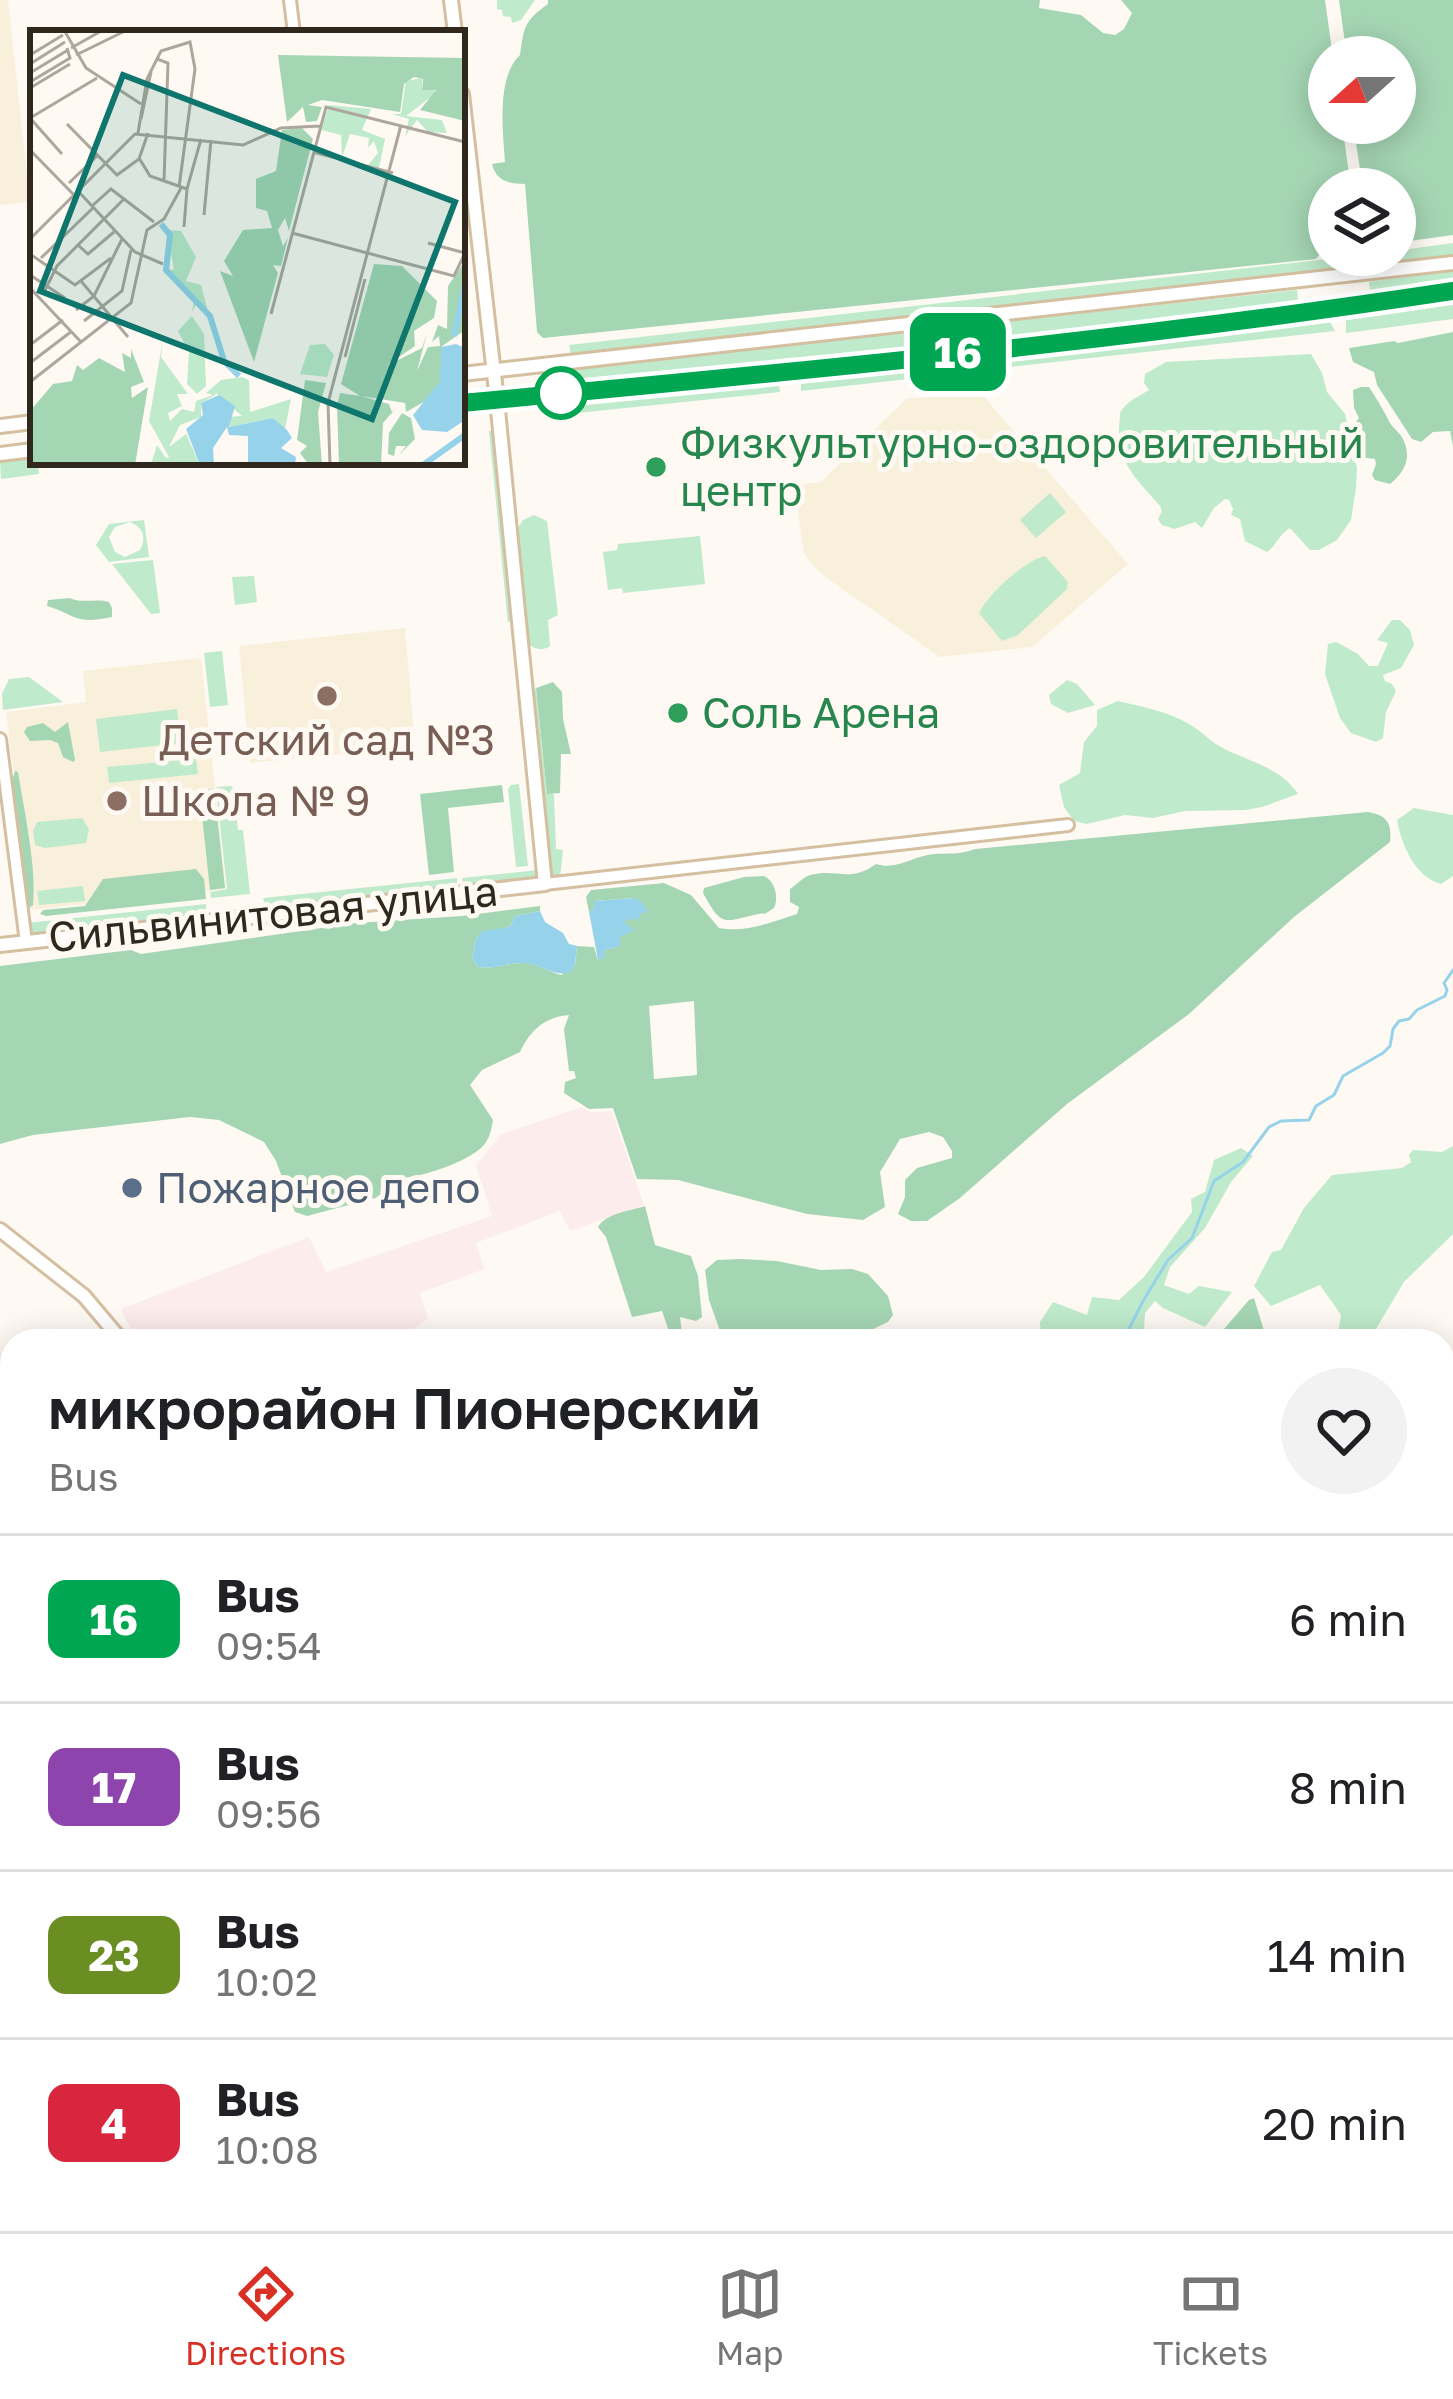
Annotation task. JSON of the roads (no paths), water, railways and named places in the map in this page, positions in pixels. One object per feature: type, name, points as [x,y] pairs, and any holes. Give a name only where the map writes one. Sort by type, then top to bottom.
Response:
[{"type":"street","points":[[290,0],[294,30]]},
{"type":"street","points":[[451,0],[455,30]]},
{"type":"street","points":[[465,120],[545,884],[1068,825]]},
{"type":"street","points":[[465,374],[1453,263]]},
{"type":"street","points":[[465,404],[1051,342],[1453,291]]},
{"type":"street","points":[[0,426],[30,422]]},
{"type":"street","points":[[0,454],[30,450]]},
{"type":"street","points":[[0,739],[26,942]]},
{"type":"street","name":"Сильвинитовая улица","points":[[0,945],[545,884]]},
{"type":"street","points":[[0,1230],[70,1282],[113,1329]]},
{"type":"water","points":[[634,898],[648,912],[626,920],[634,930],[598,960],[589,912],[594,901]]},
{"type":"water","points":[[540,911],[545,922],[577,946],[571,972],[524,963],[478,967],[472,958],[482,931],[510,927],[515,916]]},
{"type":"waterway","points":[[1129,1329],[1168,1260],[1192,1238],[1214,1181],[1243,1162],[1269,1127],[1281,1121],[1309,1120],[1316,1106],[1334,1095],[1343,1076],[1390,1046],[1399,1021],[1445,996],[1444,983],[1453,970]]},
{"type":"place","name":"Физкультурно-оздоровительный центр","points":[[656,467]]},
{"type":"place","name":"Детский сад №3","points":[[327,696]]},
{"type":"place","name":"Соль Арена","points":[[678,713]]},
{"type":"place","name":"Школа № 9","points":[[117,801]]},
{"type":"place","name":"Пожарное депо","points":[[132,1188]]}]
